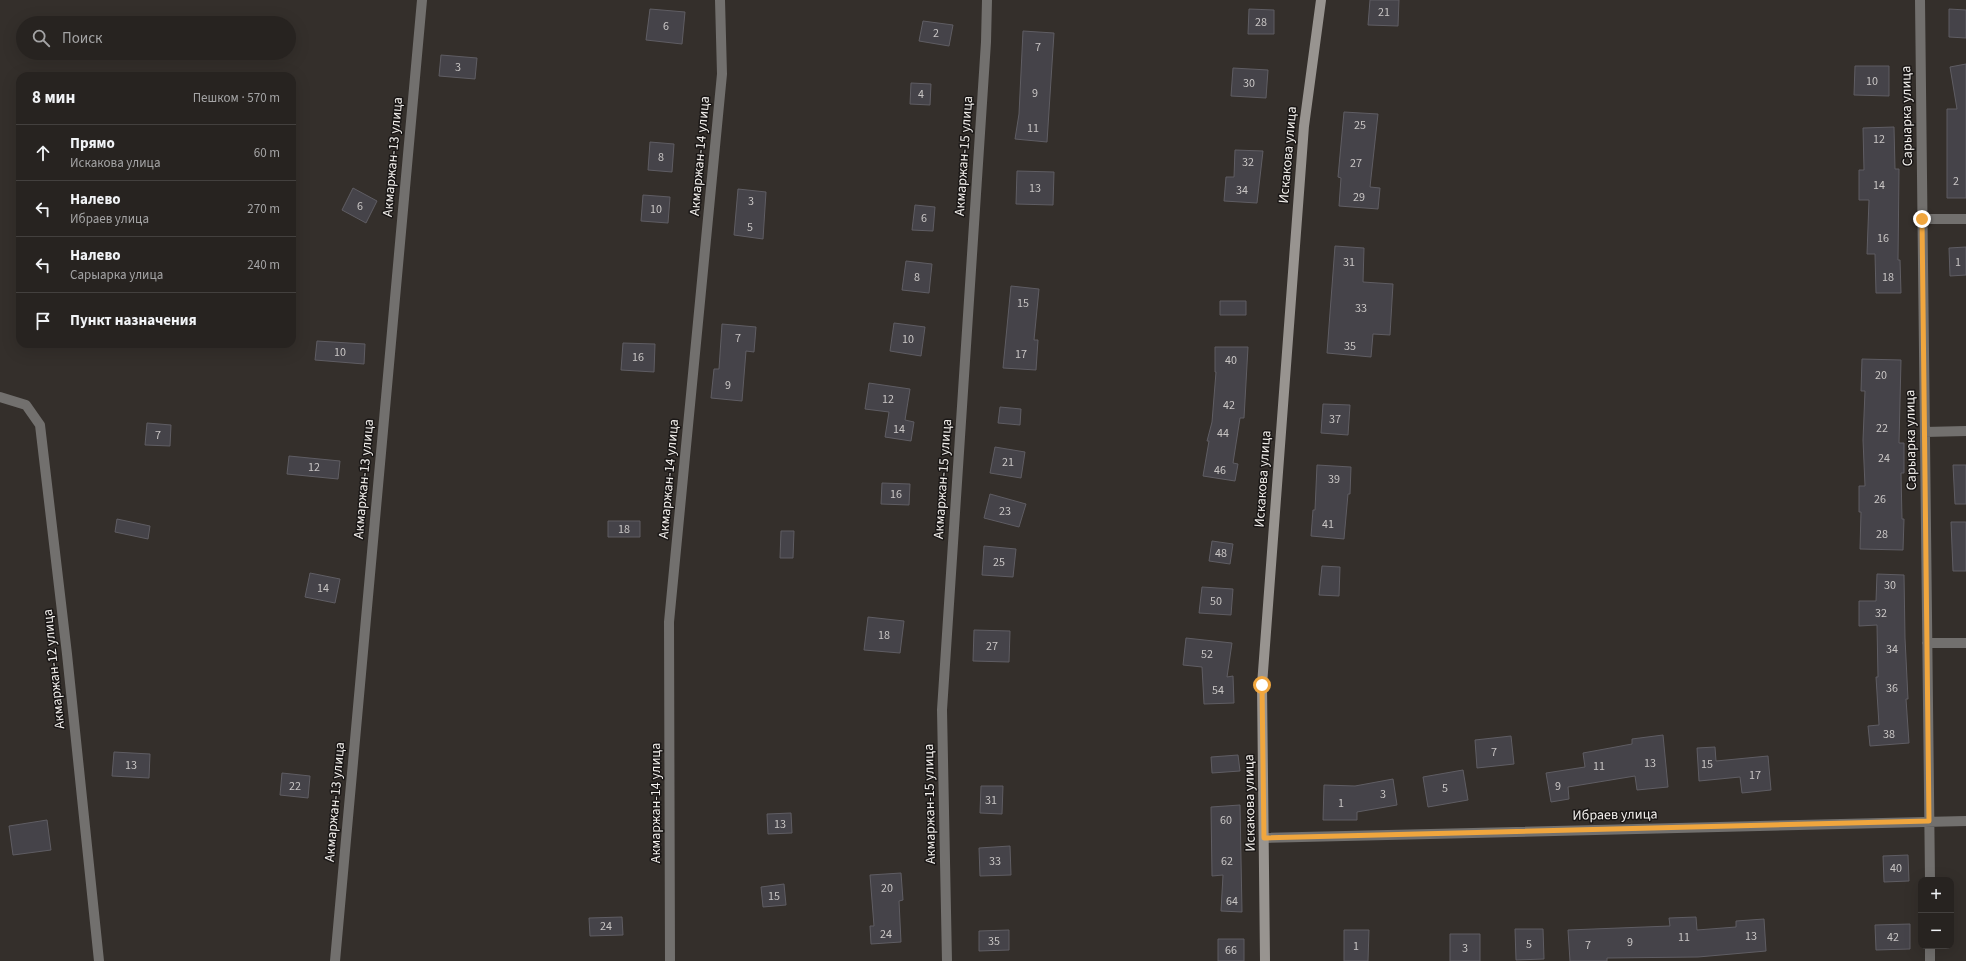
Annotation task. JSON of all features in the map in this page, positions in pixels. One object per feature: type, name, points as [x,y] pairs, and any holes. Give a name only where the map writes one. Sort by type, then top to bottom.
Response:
[{"type":"street","name":"Акмаржан-13 улица","points":[[335,961],[422,0]]},
{"type":"street","name":"Акмаржан-14 улица","points":[[670,961],[669,622],[722,74],[720,0]]},
{"type":"street","name":"Акмаржан-15 улица","points":[[948,961],[942,710],[986,42],[987,0]]},
{"type":"street","name":"Искакова улица","points":[[1265,961],[1262,685],[1304,126],[1321,0]]},
{"type":"street","name":"Сарыарка улица","points":[[1920,0],[1930,877]]},
{"type":"street","points":[[1922,219],[1966,219]]},
{"type":"street","name":"Акмаржан-12 улица","points":[[0,397],[26,404],[40,425],[67,654],[99,961]]},
{"type":"street","points":[[1925,432],[1966,431]]},
{"type":"street","points":[[1927,643],[1966,643]]},
{"type":"street","name":"Ибраев улица","points":[[1264,838],[1966,821]]},
{"type":"street","points":[[1930,949],[1930,961]]},
{"type":"building","points":[[1370,0],[1399,0],[1398,26],[1368,25]]},
{"type":"building","points":[[650,9],[685,12],[682,44],[646,40]]},
{"type":"building","points":[[1249,9],[1274,10],[1274,34],[1248,34]]},
{"type":"building","points":[[1949,9],[1966,10],[1966,38],[1949,37]]},
{"type":"building","points":[[923,21],[953,25],[949,46],[919,41]]},
{"type":"building","points":[[1023,31],[1054,33],[1047,142],[1015,139],[1019,114]]},
{"type":"building","points":[[441,55],[477,58],[475,79],[439,76]]},
{"type":"building","points":[[1966,64],[1966,198],[1947,198],[1947,109],[1957,109],[1950,67]]},
{"type":"building","points":[[1855,66],[1889,66],[1889,96],[1854,95]]},
{"type":"building","points":[[1233,68],[1268,70],[1266,98],[1231,96]]},
{"type":"building","points":[[911,83],[931,84],[930,105],[910,104]]},
{"type":"building","points":[[1344,112],[1378,114],[1370,187],[1380,188],[1378,209],[1339,206],[1341,178],[1338,177]]},
{"type":"building","points":[[1894,127],[1895,169],[1899,169],[1898,260],[1900,260],[1901,293],[1876,293],[1875,254],[1867,254],[1869,200],[1859,200],[1859,170],[1864,170],[1863,128]]},
{"type":"building","points":[[650,142],[674,144],[672,172],[648,170]]},
{"type":"building","points":[[1235,150],[1263,151],[1257,203],[1224,201],[1226,177],[1234,177]]},
{"type":"building","points":[[1017,171],[1054,172],[1053,205],[1016,204]]},
{"type":"building","points":[[353,188],[377,201],[366,223],[342,210]]},
{"type":"building","points":[[738,189],[766,192],[763,239],[734,235]]},
{"type":"building","points":[[643,195],[670,197],[668,223],[641,221]]},
{"type":"building","points":[[915,205],[935,207],[933,231],[912,230]]},
{"type":"building","points":[[1335,246],[1364,248],[1363,282],[1393,284],[1390,335],[1373,334],[1371,357],[1327,353]]},
{"type":"building","points":[[1966,247],[1966,275],[1950,276],[1949,248]]},
{"type":"building","points":[[906,261],[932,264],[929,293],[902,290]]},
{"type":"building","points":[[1011,286],[1039,289],[1034,340],[1038,340],[1036,370],[1003,368]]},
{"type":"building","points":[[1220,301],[1246,301],[1246,315],[1220,315]]},
{"type":"building","points":[[894,323],[925,327],[921,356],[890,351]]},
{"type":"building","points":[[722,324],[756,327],[754,352],[746,351],[742,401],[711,398],[714,369],[719,369]]},
{"type":"building","points":[[317,341],[365,344],[364,364],[315,360]]},
{"type":"building","points":[[623,343],[655,344],[654,372],[621,370]]},
{"type":"building","points":[[1215,347],[1248,347],[1244,418],[1240,418],[1233,463],[1238,464],[1235,481],[1203,476],[1209,441],[1207,441],[1212,422],[1216,372]]},
{"type":"building","points":[[1862,359],[1901,360],[1899,443],[1904,443],[1904,473],[1901,473],[1902,519],[1904,519],[1903,550],[1860,549],[1861,512],[1859,512],[1859,486],[1865,486],[1863,440],[1865,391],[1861,391]]},
{"type":"building","points":[[869,383],[910,389],[905,420],[914,422],[911,441],[885,437],[889,412],[865,409]]},
{"type":"building","points":[[1323,404],[1350,405],[1348,435],[1321,433]]},
{"type":"building","points":[[1000,407],[1021,409],[1020,425],[998,423]]},
{"type":"building","points":[[147,423],[171,425],[170,446],[145,445]]},
{"type":"building","points":[[995,447],[1025,452],[1021,478],[990,473]]},
{"type":"building","points":[[289,456],[340,461],[338,479],[287,474]]},
{"type":"building","points":[[1317,465],[1351,467],[1350,494],[1348,494],[1344,539],[1311,536],[1313,510],[1315,510]]},
{"type":"building","points":[[1953,465],[1966,465],[1966,504],[1955,504]]},
{"type":"building","points":[[882,483],[910,484],[909,505],[881,504]]},
{"type":"building","points":[[990,494],[1026,504],[1019,527],[984,518]]},
{"type":"building","points":[[117,519],[150,526],[148,539],[115,532]]},
{"type":"building","points":[[608,521],[640,521],[640,537],[608,537]]},
{"type":"building","points":[[1951,522],[1966,522],[1966,571],[1953,571]]},
{"type":"building","points":[[781,531],[794,531],[793,558],[780,558]]},
{"type":"building","points":[[1212,541],[1233,544],[1230,564],[1209,561]]},
{"type":"building","points":[[984,546],[1016,549],[1013,577],[982,575]]},
{"type":"building","points":[[1322,566],[1340,567],[1339,596],[1319,595]]},
{"type":"building","points":[[310,573],[340,579],[335,603],[305,597]]},
{"type":"building","points":[[1877,574],[1904,575],[1908,699],[1906,699],[1909,743],[1870,746],[1868,726],[1879,725],[1876,677],[1878,677],[1877,625],[1859,626],[1859,601],[1876,601]]},
{"type":"building","points":[[1202,587],[1233,589],[1231,615],[1199,613]]},
{"type":"building","points":[[868,617],[904,621],[900,653],[864,650]]},
{"type":"building","points":[[974,630],[1010,631],[1009,662],[973,661]]},
{"type":"building","points":[[1186,638],[1232,643],[1227,677],[1233,676],[1234,703],[1204,704],[1202,667],[1183,665]]},
{"type":"building","points":[[1663,735],[1668,787],[1637,790],[1635,776],[1568,787],[1569,799],[1551,802],[1546,773],[1585,767],[1583,753],[1632,744],[1632,739]]},
{"type":"building","points":[[1511,736],[1514,764],[1477,768],[1475,740]]},
{"type":"building","points":[[1715,747],[1716,761],[1768,756],[1771,790],[1742,793],[1740,777],[1699,781],[1697,748]]},
{"type":"building","points":[[114,752],[150,754],[149,778],[112,776]]},
{"type":"building","points":[[1238,755],[1240,771],[1212,773],[1211,757]]},
{"type":"building","points":[[1463,770],[1468,800],[1428,807],[1423,777]]},
{"type":"building","points":[[282,773],[310,776],[308,798],[280,795]]},
{"type":"building","points":[[1393,779],[1397,805],[1357,812],[1357,820],[1323,820],[1324,785],[1355,786]]},
{"type":"building","points":[[981,786],[1003,786],[1002,814],[980,813]]},
{"type":"building","points":[[1240,805],[1242,912],[1221,911],[1223,875],[1212,876],[1211,807]]},
{"type":"building","points":[[791,813],[792,833],[768,834],[767,814]]},
{"type":"building","points":[[47,820],[51,850],[13,855],[9,826]]},
{"type":"building","points":[[1010,846],[1011,875],[980,876],[979,848]]},
{"type":"building","points":[[1908,855],[1909,881],[1884,882],[1883,856]]},
{"type":"building","points":[[901,873],[903,900],[899,901],[901,942],[871,944],[870,926],[874,926],[870,875]]},
{"type":"building","points":[[784,884],[786,905],[763,907],[761,887]]},
{"type":"building","points":[[622,917],[623,935],[590,936],[589,918]]},
{"type":"building","points":[[1696,917],[1697,930],[1736,927],[1736,921],[1764,919],[1766,951],[1698,957],[1607,958],[1607,961],[1570,961],[1568,930],[1670,926],[1669,918]]},
{"type":"building","points":[[1910,924],[1910,949],[1876,950],[1875,925]]},
{"type":"building","points":[[1515,929],[1543,929],[1544,959],[1516,960]]},
{"type":"building","points":[[1009,930],[1009,950],[979,951],[979,931]]},
{"type":"building","points":[[1344,930],[1369,930],[1368,961],[1344,961]]},
{"type":"building","points":[[1450,934],[1480,934],[1480,961],[1450,961]]},
{"type":"building","points":[[1218,939],[1244,939],[1244,961],[1218,961]]},
{"type":"route","points":[[1262,685],[1264,838],[1929,821],[1922,219]]}]
